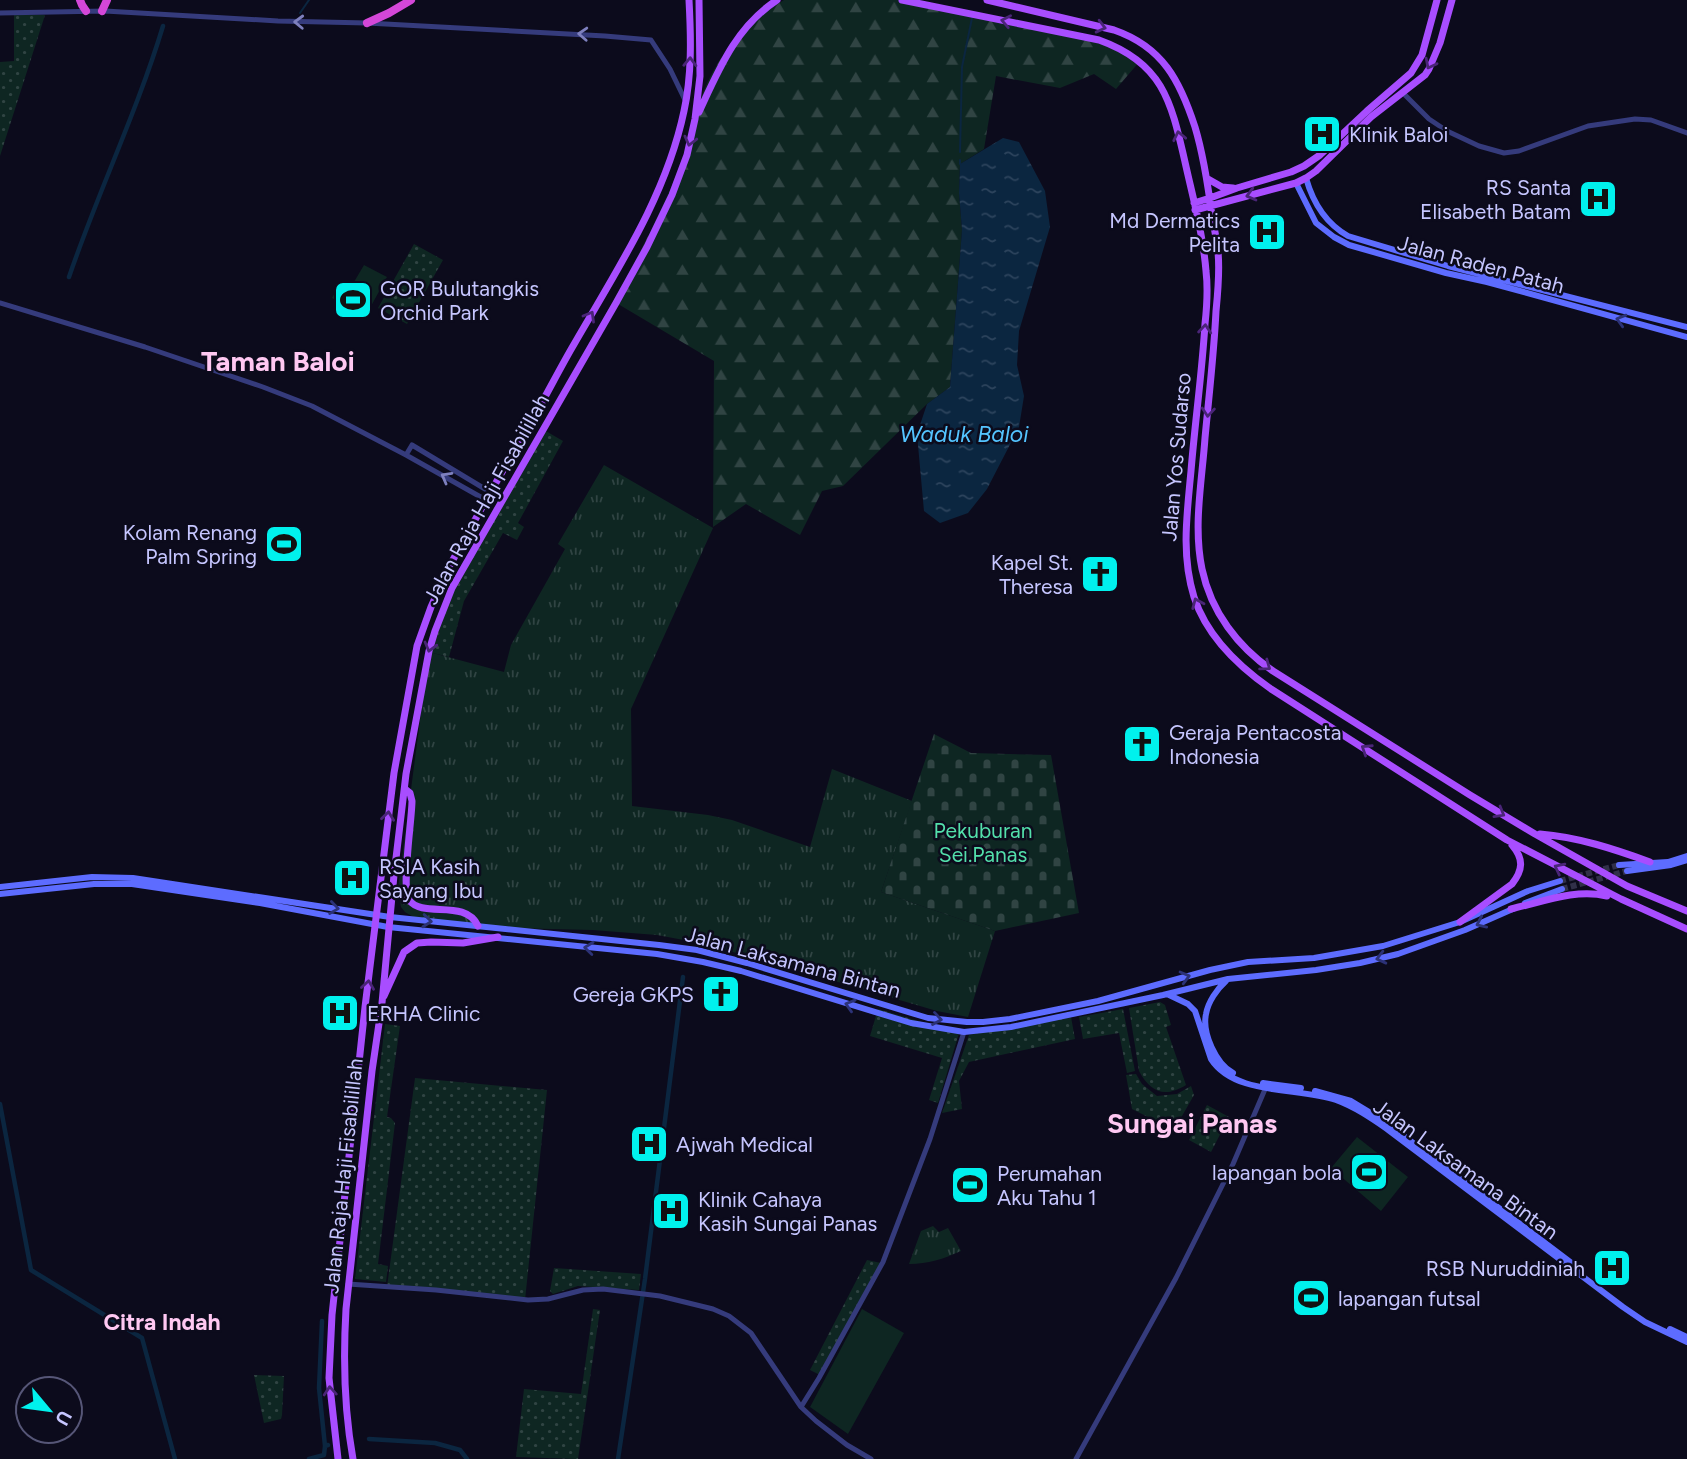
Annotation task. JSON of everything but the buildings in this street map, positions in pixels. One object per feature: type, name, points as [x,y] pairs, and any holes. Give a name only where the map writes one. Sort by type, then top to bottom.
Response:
[{"type":"highway","points":[[80,0],[86,11]]},
{"type":"highway","points":[[103,11],[107,0]]},
{"type":"highway","points":[[367,23],[411,0]]},
{"type":"main road","name":"Jalan Raja Haji Fisabilillah","points":[[338,1459],[329,1378],[332,1315],[376,914],[394,773],[417,646],[431,607],[466,534],[649,211],[672,156],[686,103],[690,61],[689,0]]},
{"type":"main road","name":"Jalan Raja Haji Fisabilillah","points":[[353,1459],[343,1376],[348,1284],[405,789],[429,650],[452,588],[622,292],[665,210],[682,169],[695,119],[701,60],[699,0]]},
{"type":"main road","points":[[695,119],[736,38],[753,19],[777,0]]},
{"type":"main road","name":"Jalan Yos Sudarso","points":[[902,0],[1099,40],[1114,45],[1141,61],[1158,81],[1172,110],[1204,248],[1207,277],[1185,548],[1190,580],[1199,608],[1228,654],[1271,689],[1507,840],[1621,899],[1687,929]]},
{"type":"main road","name":"Jalan Yos Sudarso","points":[[987,0],[1114,30],[1134,38],[1167,66],[1179,85],[1199,140],[1208,179],[1218,253],[1216,324],[1197,538],[1202,569],[1215,604],[1235,639],[1273,671],[1469,795],[1627,886],[1687,911]]},
{"type":"main road","points":[[1210,202],[1237,188],[1291,172],[1312,161],[1411,73],[1422,55],[1437,0]]},
{"type":"main road","points":[[1194,206],[1296,183],[1317,171],[1371,117],[1429,69],[1440,43],[1452,0]]},
{"type":"main road","name":"Jalan Raden Patah","points":[[1306,178],[1317,207],[1340,232],[1447,270],[1687,337]]},
{"type":"main road","points":[[1208,179],[1222,187],[1237,188]]},
{"type":"main road","name":"Jalan Raden Patah","points":[[1296,183],[1316,223],[1334,237],[1360,248],[1687,327]]},
{"type":"main road","points":[[1660,330],[1663,320]]},
{"type":"main road","points":[[572,348],[585,355]]},
{"type":"main road","points":[[1190,482],[1201,483]]},
{"type":"main road","points":[[466,534],[480,542]]},
{"type":"main road","points":[[431,607],[442,611]]},
{"type":"main road","points":[[405,789],[410,793],[412,805],[406,892],[408,899],[419,906],[468,914],[475,919],[478,926]]},
{"type":"main road","points":[[1461,809],[1469,795]]},
{"type":"main road","points":[[1535,834],[1562,836],[1601,845],[1650,862]]},
{"type":"main road","points":[[1460,922],[1512,884],[1518,875],[1521,867],[1518,852],[1507,840]]},
{"type":"main road","points":[[1619,865],[1687,858]]},
{"type":"main road","points":[[1627,871],[1671,865],[1687,858]]},
{"type":"main road","name":"Jalan Laksamana Bintan","points":[[0,887],[92,877],[133,877],[390,917],[697,950],[928,1018],[975,1023],[1010,1019],[1098,1001],[1240,964],[1263,960],[1314,958],[1383,946],[1460,922],[1528,891],[1560,881]]},
{"type":"main road","name":"Jalan Laksamana Bintan","points":[[0,894],[94,884],[132,884],[260,903],[388,927],[657,954],[741,971],[911,1023],[964,1032],[1011,1027],[1167,995],[1228,979],[1315,970],[1375,960],[1465,930],[1562,889]]},
{"type":"main road","points":[[1511,909],[1590,892],[1621,899]]},
{"type":"main road","points":[[1442,928],[1445,937]]},
{"type":"main road","points":[[382,1003],[404,952],[417,943],[463,943],[498,937]]},
{"type":"main road","points":[[657,954],[659,945]]},
{"type":"main road","points":[[1314,958],[1315,970]]},
{"type":"main road","name":"Jalan Laksamana Bintan","points":[[1228,979],[1214,996],[1205,1019],[1215,1056],[1228,1071],[1257,1082],[1323,1092],[1351,1101],[1384,1121],[1635,1316],[1687,1340]]},
{"type":"main road","name":"Jalan Laksamana Bintan","points":[[1167,995],[1188,1004],[1195,1011],[1214,1065],[1228,1076],[1266,1087],[1335,1100],[1354,1108],[1412,1145]]},
{"type":"main road","points":[[344,1199],[358,1201]]},
{"type":"street","points":[[0,13],[103,11],[651,40],[670,69],[686,103]]},
{"type":"street","points":[[1402,92],[1429,120],[1447,131],[1479,146],[1504,153],[1519,151],[1588,126],[1635,119],[1651,120],[1687,133]]},
{"type":"street","points":[[0,303],[145,346],[263,387],[329,414],[488,496]]},
{"type":"street","points":[[406,455],[412,445],[488,496]]},
{"type":"street","points":[[802,1407],[883,1262],[930,1139],[964,1032]]},
{"type":"street","points":[[1076,1459],[1176,1278],[1233,1164],[1266,1087]]},
{"type":"street","points":[[348,1284],[528,1300],[603,1289],[648,1294],[713,1309],[739,1322],[751,1333],[802,1407],[830,1433],[871,1459]]},
{"type":"green space","points":[[784,0],[906,0],[1100,40],[1140,61],[1116,89],[1094,74],[1060,88],[996,76],[984,149],[960,164],[962,230],[950,387],[927,404],[843,486],[822,491],[800,535],[746,504],[713,527],[714,361],[613,301],[650,233],[674,180],[685,154],[702,96],[716,66],[735,41],[757,19]]},
{"type":"green space","points":[[14,15],[45,15],[0,156],[0,62],[14,61]]},
{"type":"green space","points":[[414,244],[443,260],[407,324],[378,308]]},
{"type":"green space","points":[[364,265],[387,277],[365,317],[332,298],[341,282],[351,287]]},
{"type":"green space","points":[[544,430],[563,441],[518,523],[524,527],[517,540],[503,533],[464,601],[449,657],[429,652],[460,571],[500,497]]},
{"type":"green space","points":[[604,465],[713,528],[631,709],[632,806],[732,820],[810,847],[832,769],[912,801],[881,892],[995,931],[968,1017],[937,1011],[700,943],[657,935],[593,930],[422,922],[401,907],[398,889],[429,652],[504,672],[511,645],[565,549],[558,544]]},
{"type":"green space","name":"Pekuburan Sei.Panas","points":[[934,734],[971,753],[1051,755],[1079,913],[995,931],[881,892]]},
{"type":"green space","points":[[1160,1002],[1165,1005],[1171,1025],[1166,1027],[1186,1085],[1165,1092],[1154,1089],[1139,1071],[1129,1008]]},
{"type":"green space","points":[[878,1009],[959,1033],[938,1103],[929,1100],[942,1058],[870,1036]]},
{"type":"green space","points":[[1123,1009],[1135,1071],[1127,1073],[1119,1033],[1083,1039],[1079,1017]]},
{"type":"green space","points":[[1071,1017],[1075,1039],[969,1062],[959,1081],[962,1109],[942,1113],[969,1035]]},
{"type":"green space","points":[[385,1024],[400,1026],[387,1117],[395,1123],[378,1264],[388,1266],[386,1282],[355,1279]]},
{"type":"green space","points":[[1136,1074],[1142,1084],[1157,1096],[1177,1094],[1191,1086],[1194,1095],[1174,1130],[1132,1109],[1126,1075]]},
{"type":"green space","points":[[415,1078],[547,1090],[525,1300],[387,1287]]},
{"type":"green space","points":[[1207,1105],[1229,1117],[1211,1152],[1189,1140]]},
{"type":"green space","name":"lapangan bola","points":[[1357,1137],[1408,1177],[1381,1211],[1331,1168]]},
{"type":"green space","points":[[933,1226],[939,1232],[948,1228],[961,1251],[923,1263],[909,1264],[921,1231]]},
{"type":"green space","points":[[867,1260],[881,1263],[820,1375],[810,1370]]},
{"type":"green space","points":[[554,1268],[641,1274],[639,1290],[578,1286],[553,1294],[550,1291]]},
{"type":"green space","points":[[593,1309],[600,1310],[578,1459],[516,1457],[524,1389],[581,1394]]},
{"type":"green space","points":[[862,1309],[904,1333],[848,1434],[810,1407]]},
{"type":"green space","points":[[254,1375],[284,1376],[281,1419],[264,1423]]},
{"type":"water","name":"Waduk Baloi","points":[[1003,138],[1019,142],[1045,191],[1050,227],[1019,331],[1017,365],[1024,396],[1019,427],[987,489],[968,513],[940,523],[924,511],[917,434],[927,404],[950,387],[962,230],[960,164]]},
{"type":"waterway","points":[[300,13],[309,0]]},
{"type":"waterway","points":[[960,152],[962,67],[972,18]]},
{"type":"waterway","points":[[69,277],[163,26]]},
{"type":"waterway","points":[[618,1459],[645,1279],[683,977]]},
{"type":"waterway","points":[[0,1104],[31,1270],[142,1338],[175,1459]]},
{"type":"waterway","points":[[322,1321],[319,1388],[325,1446],[328,1445]]},
{"type":"waterway","points":[[369,1439],[435,1443],[460,1450],[467,1459]]},
{"type":"waterway","points":[[309,1459],[324,1455],[325,1446]]},
{"type":"tunnel","points":[[1560,881],[1619,865]]},
{"type":"tunnel","points":[[1562,889],[1627,871]]},
{"type":"place","name":"Klinik Baloi","points":[[1322,134]]},
{"type":"place","name":"RS Santa Elisabeth Batam","points":[[1598,199]]},
{"type":"place","name":"Md Dermatics Pelita","points":[[1267,232]]},
{"type":"place","name":"GOR Bulutangkis Orchid Park","points":[[353,300]]},
{"type":"place","name":"Kolam Renang Palm Spring","points":[[284,544]]},
{"type":"place","name":"Kapel St. Theresa","points":[[1100,574]]},
{"type":"place","name":"Geraja Pentacosta Indonesia","points":[[1142,744]]},
{"type":"place","name":"RSIA Kasih Sayang Ibu","points":[[352,878]]},
{"type":"place","name":"Gereja GKPS","points":[[721,994]]},
{"type":"place","name":"ERHA Clinic","points":[[340,1013]]},
{"type":"place","name":"Ajwah Medical","points":[[649,1144]]},
{"type":"place","name":"lapangan bola","points":[[1369,1172]]},
{"type":"place","name":"Perumahan Aku Tahu 1","points":[[970,1185]]},
{"type":"place","name":"Klinik Cahaya Kasih Sungai Panas","points":[[671,1211]]},
{"type":"place","name":"RSB Nuruddiniah","points":[[1612,1268]]},
{"type":"place","name":"lapangan futsal","points":[[1311,1298]]},
{"type":"district","name":"Taman Baloi","points":[[278,361]]},
{"type":"district","name":"Sungai Panas","points":[[1192,1123]]},
{"type":"district","name":"Citra Indah","points":[[162,1322]]}]
